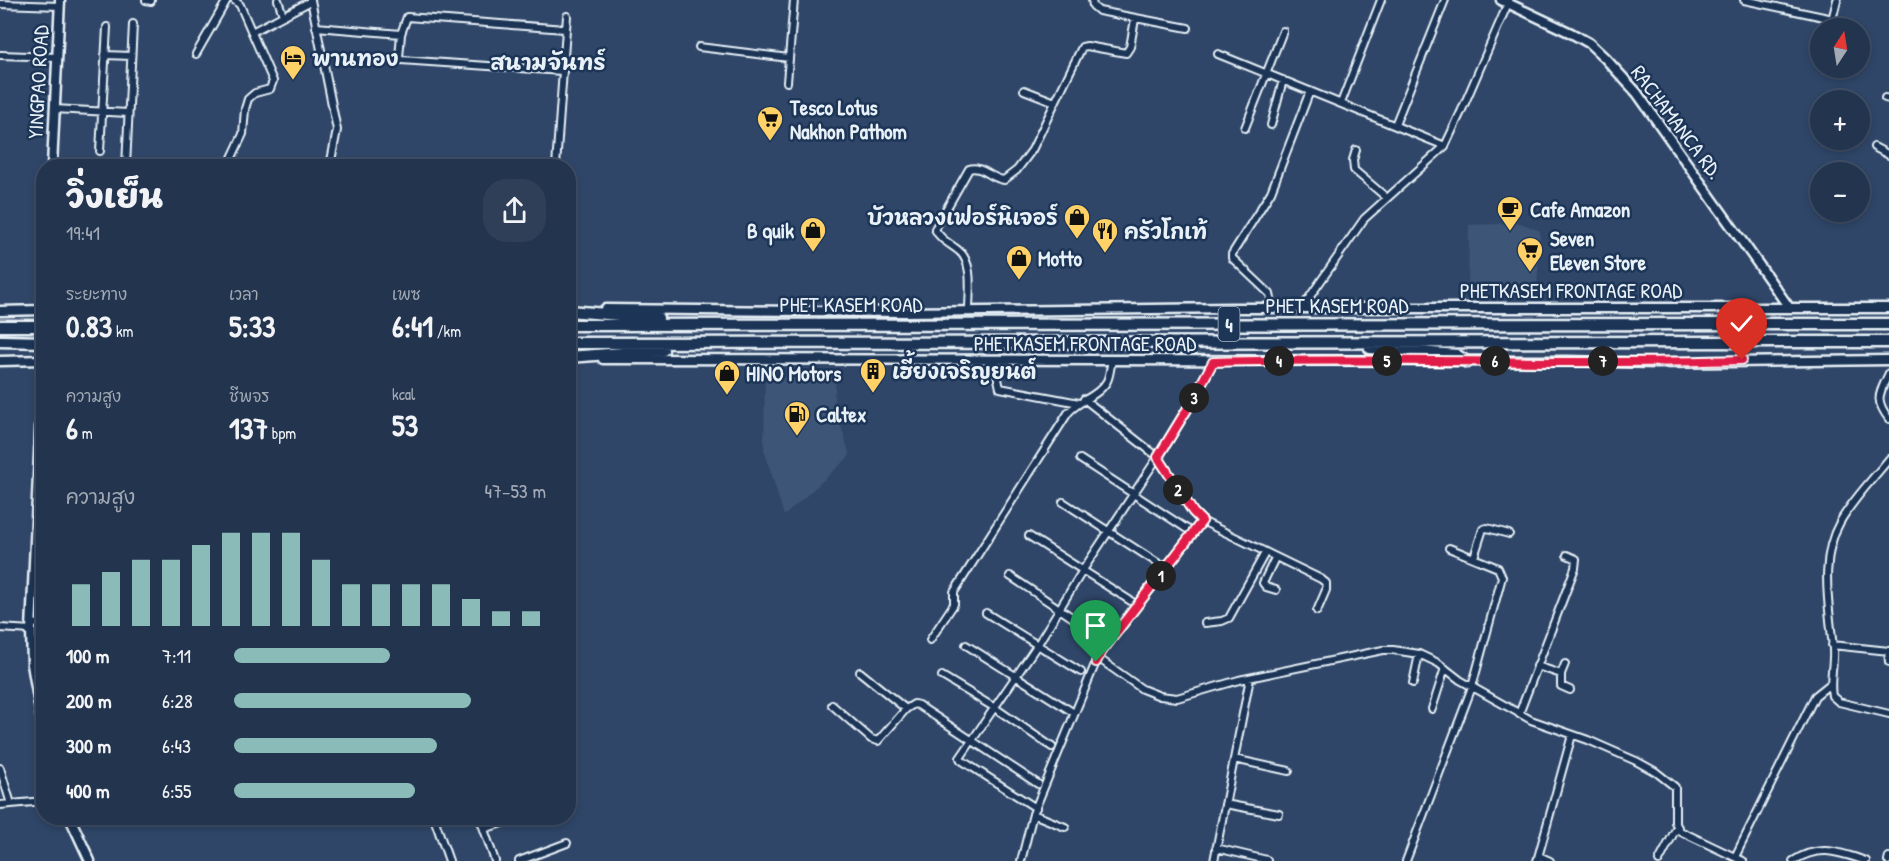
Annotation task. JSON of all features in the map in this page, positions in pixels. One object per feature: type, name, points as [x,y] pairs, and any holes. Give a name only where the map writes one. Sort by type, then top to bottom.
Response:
[{"type":"highway","points":[[576,311],[738,324]]},
{"type":"highway","name":"PHET KASEM ROAD","points":[[576,325],[1889,324]]},
{"type":"highway","points":[[0,326],[36,326]]},
{"type":"highway","points":[[0,341],[36,342]]},
{"type":"highway","points":[[1346,342],[1351,347],[1456,355],[1467,362]]},
{"type":"highway","name":"PHET KASEM ROAD","points":[[576,343],[1889,342]]},
{"type":"highway","points":[[576,357],[738,344]]},
{"type":"main road","name":"RACHAMANCA RD.","points":[[1506,1],[1589,43],[1605,58],[1636,93],[1788,306]]},
{"type":"main road","name":"YINGPAO ROAD","points":[[52,159],[60,3]]},
{"type":"main road","name":"PHETKASEM FRONTAGE ROAD","points":[[576,310],[905,312],[1788,306],[1889,308]]},
{"type":"main road","points":[[0,311],[36,310]]},
{"type":"main road","name":"PHETKASEM FRONTAGE ROAD","points":[[576,358],[1656,363],[1889,360]]},
{"type":"main road","points":[[0,361],[36,360]]},
{"type":"main road","points":[[36,516],[31,627],[32,664],[36,687]]},
{"type":"main road","points":[[74,825],[90,861]]},
{"type":"street","points":[[195,54],[227,0]]},
{"type":"street","points":[[231,159],[243,134],[248,99],[251,95],[270,88],[273,81],[240,5],[234,0]]},
{"type":"street","points":[[278,0],[283,15]]},
{"type":"street","points":[[252,32],[311,0],[337,130],[332,159]]},
{"type":"street","points":[[787,82],[794,0]]},
{"type":"street","points":[[1092,0],[1093,6],[1099,11],[1188,28]]},
{"type":"street","points":[[1341,104],[1382,0]]},
{"type":"street","points":[[1395,125],[1445,0]]},
{"type":"street","points":[[1744,0],[1828,18]]},
{"type":"street","points":[[1833,18],[1837,0]]},
{"type":"street","points":[[1302,309],[1364,219],[1445,146],[1506,1]]},
{"type":"street","points":[[0,4],[60,3]]},
{"type":"street","points":[[556,159],[567,16]]},
{"type":"street","points":[[562,71],[401,60],[399,58],[401,34],[406,17],[566,29]]},
{"type":"street","points":[[969,310],[967,262],[960,252],[944,240],[935,229],[969,169],[977,168],[998,180],[1004,180],[1017,170],[1032,150],[1083,47],[1126,52],[1130,48],[1135,19]]},
{"type":"street","points":[[126,159],[133,24]]},
{"type":"street","points":[[100,151],[107,27]]},
{"type":"street","points":[[316,27],[401,34]]},
{"type":"street","points":[[1245,128],[1265,72],[1283,31]]},
{"type":"street","points":[[699,47],[789,58]]},
{"type":"street","points":[[1218,54],[1445,146]]},
{"type":"street","points":[[0,55],[57,57]]},
{"type":"street","points":[[105,55],[131,56]]},
{"type":"street","points":[[1271,124],[1283,80]]},
{"type":"street","points":[[1024,90],[1055,102]]},
{"type":"street","points":[[1274,309],[1270,294],[1232,258],[1232,255],[1271,192],[1310,90]]},
{"type":"street","points":[[54,109],[128,113]]},
{"type":"street","points":[[1874,147],[1889,155]]},
{"type":"street","points":[[1356,150],[1353,160],[1354,170],[1387,198]]},
{"type":"street","points":[[994,361],[1000,388],[1082,401],[1158,457],[1193,512],[1202,521],[1321,579],[1326,583],[1326,590],[1317,611]]},
{"type":"street","points":[[930,640],[954,604],[954,592],[1068,413],[1103,386],[1112,361]]},
{"type":"street","points":[[1065,827],[1034,811],[961,760],[1158,457],[1213,362]]},
{"type":"street","points":[[1889,373],[1878,400],[1889,420]]},
{"type":"street","points":[[1080,459],[1193,533]]},
{"type":"street","points":[[1889,459],[1847,512],[1834,537],[1827,579],[1827,608],[1833,664],[1830,684],[1832,696],[1835,700],[1889,714]]},
{"type":"street","points":[[1063,502],[1167,569]]},
{"type":"street","points":[[1021,861],[1034,811],[1098,658],[1202,521]]},
{"type":"street","points":[[1474,558],[1484,529],[1509,534]]},
{"type":"street","points":[[1029,536],[1137,605]]},
{"type":"street","points":[[1406,861],[1472,687],[1502,577],[1498,568],[1449,548]]},
{"type":"street","points":[[1205,623],[1229,618],[1266,553]]},
{"type":"street","points":[[1518,714],[1576,564],[1576,559],[1568,555]]},
{"type":"street","points":[[1275,558],[1263,583],[1266,587],[1276,590]]},
{"type":"street","points":[[1010,576],[1103,638]]},
{"type":"street","points":[[986,613],[1081,672]]},
{"type":"street","points":[[0,628],[36,626]]},
{"type":"street","points":[[966,645],[1071,711]]},
{"type":"street","points":[[1832,645],[1888,651],[1889,662]]},
{"type":"street","points":[[1098,658],[1142,689],[1160,696],[1177,698],[1203,689],[1250,678],[1383,650],[1419,654],[1518,714],[1636,761],[1673,784],[1676,790],[1677,827],[1690,837],[1743,861]]},
{"type":"street","points":[[1413,683],[1419,654]]},
{"type":"street","points":[[1565,664],[1561,674],[1561,686],[1570,690]]},
{"type":"street","points":[[1537,666],[1561,674]]},
{"type":"street","points":[[1432,709],[1445,668]]},
{"type":"street","points":[[860,672],[906,710]]},
{"type":"street","points":[[942,676],[995,708],[1052,747]]},
{"type":"street","points":[[1214,861],[1250,678]]},
{"type":"street","points":[[1735,858],[1815,696],[1830,684]]},
{"type":"street","points":[[832,705],[871,739],[878,741],[906,710],[914,704],[918,705],[1038,784]]},
{"type":"street","points":[[1550,861],[1538,859],[1572,735]]},
{"type":"street","points":[[1234,759],[1289,771]]},
{"type":"street","points":[[0,768],[11,804]]},
{"type":"street","points":[[0,805],[36,802]]},
{"type":"street","points":[[1225,804],[1279,814]]},
{"type":"street","points":[[436,825],[449,861]]},
{"type":"street","points":[[483,825],[495,861]]},
{"type":"street","points":[[484,829],[496,825]]},
{"type":"street","points":[[1659,861],[1677,827]]},
{"type":"street","points":[[519,861],[567,843]]},
{"type":"street","points":[[1216,848],[1267,860]]},
{"type":"street","points":[[1793,861],[1808,852],[1819,850],[1838,852],[1866,861]]},
{"type":"shaded area","points":[[1521,223],[1540,231],[1537,291],[1468,290],[1469,225]]},
{"type":"shaded area","points":[[765,377],[836,377],[834,402],[850,456],[784,516],[764,449]]},
{"type":"place","name":"พานทอง","points":[[293,81]]},
{"type":"place","name":"Tesco Lotus Nakhon Pathom","points":[[770,142]]},
{"type":"place","name":"Cafe Amazon","points":[[1510,232]]},
{"type":"place","name":"บัวหลวงเฟอร์นิเจอร์","points":[[1077,240]]},
{"type":"place","name":"B quik","points":[[813,253]]},
{"type":"place","name":"ครัวโกเท้","points":[[1105,254]]},
{"type":"place","name":"Seven Eleven Store","points":[[1530,273]]},
{"type":"place","name":"Motto","points":[[1019,281]]},
{"type":"place","name":"เฮี้ยงเจริญยนต์","points":[[873,394]]},
{"type":"place","name":"HINO Motors","points":[[727,396]]},
{"type":"place","name":"Caltex","points":[[797,437]]},
{"type":"district","name":"สนามจันทร์","points":[[548,62]]},
{"type":"route","points":[[1096,662],[1102,651],[1202,521],[1193,512],[1158,457],[1213,362],[1568,361],[1656,363],[1742,360]]}]
